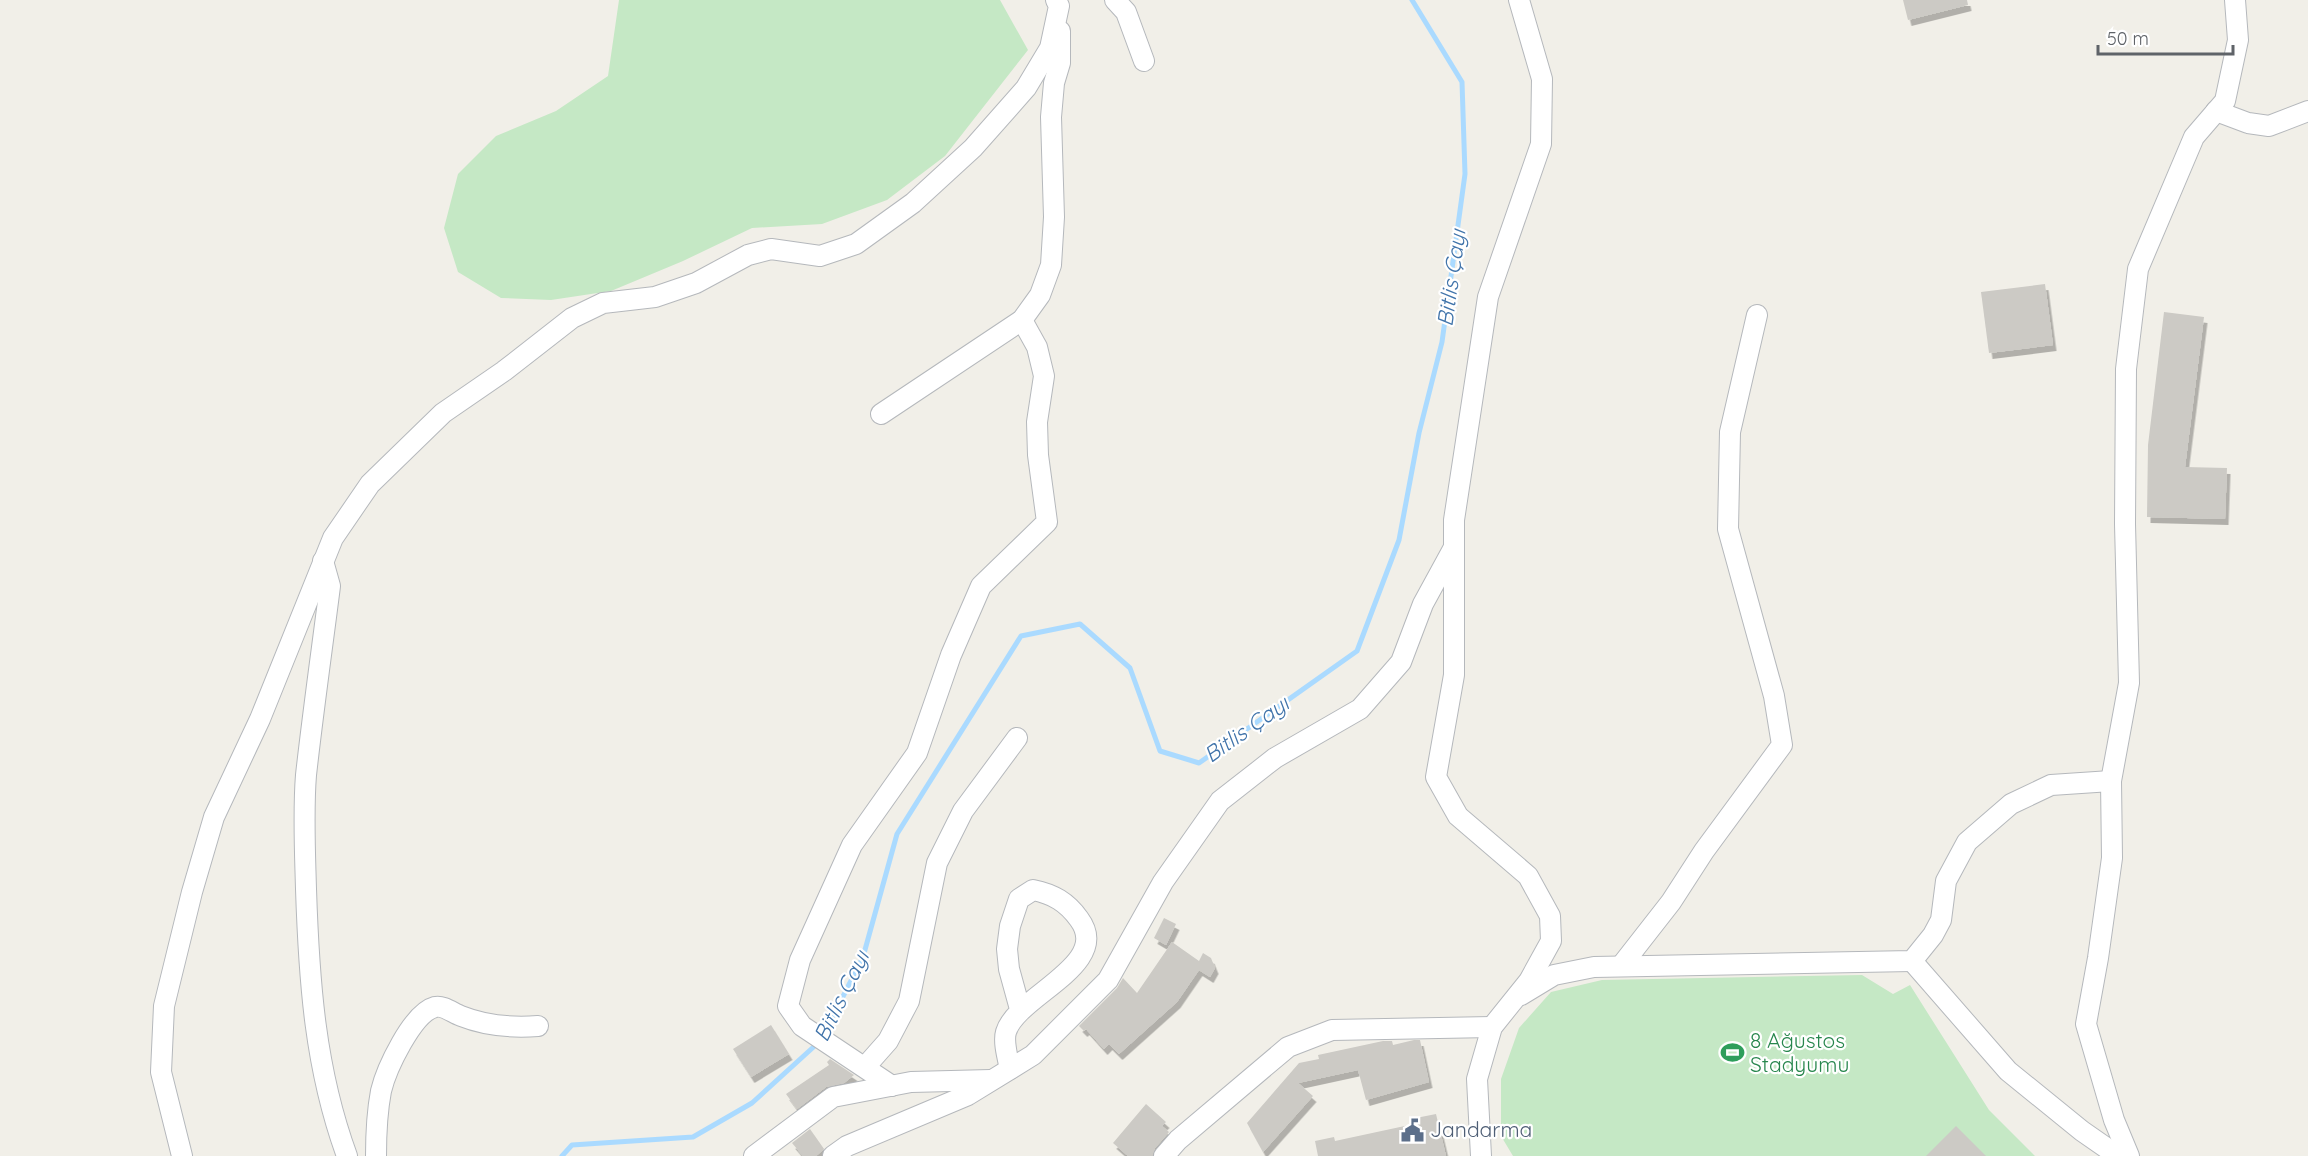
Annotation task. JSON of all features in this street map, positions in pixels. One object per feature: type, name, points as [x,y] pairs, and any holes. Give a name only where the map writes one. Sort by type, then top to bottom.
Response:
[{"type":"street","points":[[1115,0],[1126,12],[1144,61]]},
{"type":"street","points":[[1481,1156],[1477,1079],[1492,1027],[1529,981],[1551,941],[1550,916],[1528,876],[1458,816],[1436,777],[1454,675],[1454,520],[1488,297],[1541,144],[1542,79],[1519,0]]},
{"type":"street","points":[[2129,1156],[2114,1120],[2086,1024],[2112,858],[2110,781],[2129,683],[2126,369],[2138,269],[2194,137],[2225,101],[2238,40],[2235,0]]},
{"type":"street","points":[[881,414],[1022,320],[1040,295],[1051,265],[1054,217],[1051,117],[1054,83],[1060,63],[1058,3]]},
{"type":"street","points":[[182,1156],[161,1072],[164,1006],[192,892],[214,818],[260,719],[333,538],[370,484],[442,413],[504,370],[572,318],[603,303],[654,297],[696,283],[748,255],[771,249],[820,256],[856,244],[913,203],[973,148],[1026,88],[1050,48],[1058,3]]},
{"type":"street","points":[[2216,111],[2248,123],[2269,126],[2308,111]]},
{"type":"street","points":[[1621,966],[1671,902],[1704,851],[1782,745],[1774,696],[1728,530],[1730,432],[1757,315]]},
{"type":"street","points":[[892,1086],[802,1026],[788,1006],[800,960],[852,845],[917,753],[951,655],[981,586],[1047,522],[1038,455],[1037,422],[1044,375],[1037,347],[1022,320]]},
{"type":"street","points":[[833,1156],[847,1146],[968,1095],[1033,1055],[1108,980],[1163,882],[1220,801],[1275,758],[1360,709],[1401,662],[1423,604],[1454,547]]},
{"type":"street","points":[[323,561],[330,586],[306,778],[308,961],[323,1076],[347,1156]]},
{"type":"street","points":[[865,1067],[888,1041],[909,1001],[937,863],[963,811],[1017,738]]},
{"type":"street","points":[[1912,961],[1933,935],[1941,920],[1946,881],[1967,842],[2011,804],[2051,785],[2110,781]]},
{"type":"street","points":[[1010,1069],[1005,1033],[1020,1010],[1072,970],[1086,943],[1086,928],[1071,907],[1050,893],[1034,890],[1019,899],[1010,926],[1007,949],[1009,969],[1020,1010]]},
{"type":"street","points":[[1513,1001],[1554,975],[1593,967],[1912,961],[2008,1071],[2082,1131],[2118,1156]]},
{"type":"street","points":[[376,1156],[376,1131],[381,1090],[388,1069],[419,1017],[435,1007],[444,1008],[490,1025],[538,1026]]},
{"type":"street","points":[[1164,1156],[1178,1140],[1287,1047],[1332,1030],[1492,1027]]},
{"type":"street","points":[[754,1156],[833,1097],[911,1082],[992,1080]]},
{"type":"green space","points":[[619,0],[1000,0],[1028,50],[945,156],[887,200],[822,224],[752,228],[683,261],[611,291],[551,300],[501,298],[458,272],[444,228],[458,174],[496,136],[556,111],[608,76]]},
{"type":"green space","name":"8 Ağustos Stadyumu","points":[[1862,975],[1893,994],[1910,985],[1989,1110],[2035,1156],[1513,1156],[1501,1136],[1501,1079],[1519,1028],[1551,992],[1602,980]]},
{"type":"building","points":[[1903,0],[1967,0],[1968,5],[1908,20]]},
{"type":"building","points":[[2045,284],[2053,345],[1989,353],[1981,292]]},
{"type":"building","points":[[2164,312],[2204,317],[2185,467],[2227,468],[2225,519],[2147,517],[2148,445]]},
{"type":"building","points":[[1164,918],[1176,924],[1166,945],[1154,938]]},
{"type":"building","points":[[1172,942],[1199,961],[1203,953],[1211,958],[1215,968],[1210,977],[1199,970],[1177,1002],[1119,1054],[1109,1044],[1104,1049],[1086,1029],[1084,1031],[1079,1026],[1117,988],[1123,978],[1137,993]]},
{"type":"building","points":[[771,1025],[789,1054],[751,1077],[733,1049]]},
{"type":"building","points":[[1420,1040],[1429,1082],[1366,1100],[1358,1070],[1298,1083],[1313,1096],[1263,1152],[1247,1123],[1299,1063],[1319,1059],[1318,1055],[1383,1041],[1392,1041],[1393,1045]]},
{"type":"building","points":[[830,1059],[854,1075],[844,1083],[826,1087],[797,1109],[786,1094],[829,1065],[827,1062]]},
{"type":"building","points":[[1146,1104],[1166,1122],[1162,1126],[1169,1132],[1155,1148],[1152,1156],[1128,1156],[1113,1143]]},
{"type":"building","name":"Jandarma","points":[[1436,1114],[1446,1156],[1318,1156],[1315,1141],[1334,1137],[1335,1141],[1414,1124],[1416,1118]]},
{"type":"building","points":[[1956,1126],[1986,1156],[1926,1156]]},
{"type":"building","points":[[810,1129],[824,1149],[816,1156],[803,1156],[792,1143]]},
{"type":"waterway","name":"Bitlis Çayı","points":[[824,1034],[863,957],[897,834],[1021,636],[1080,624],[1130,668],[1160,751],[1199,763],[1357,651],[1399,540],[1419,433],[1442,342],[1465,174],[1462,82],[1412,0]]},
{"type":"waterway","name":"Bitlis Çayı","points":[[562,1156],[572,1145],[693,1137],[752,1103],[819,1042]]},
{"type":"place","name":"8 Ağustos Stadyumu","points":[[1732,1053]]},
{"type":"place","name":"Jandarma","points":[[1412,1130]]}]
